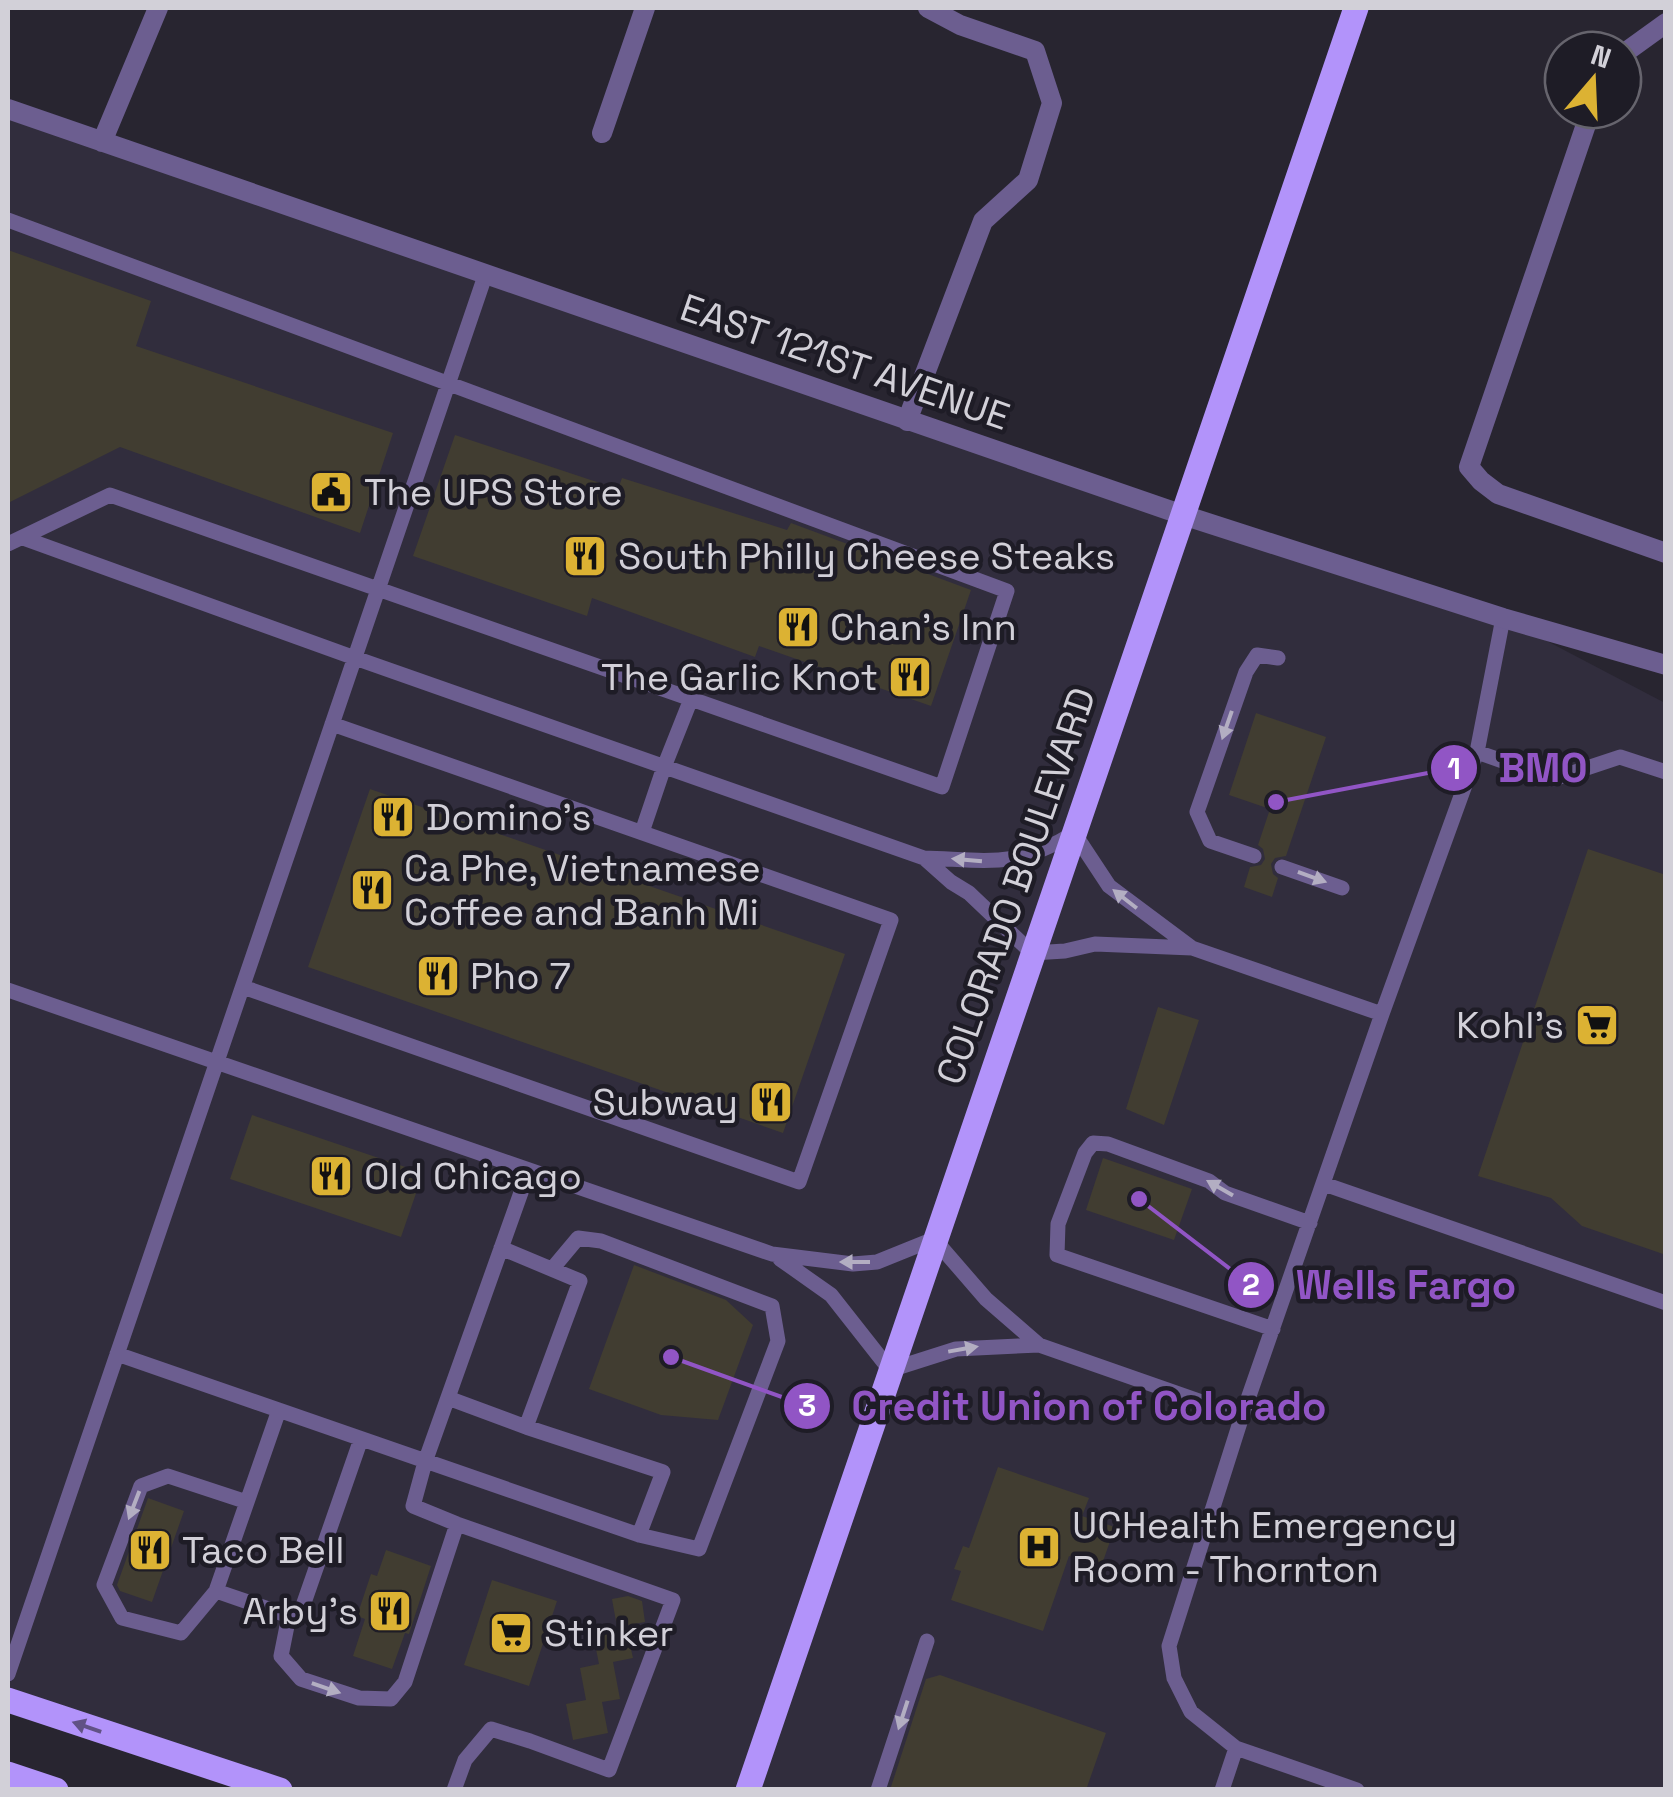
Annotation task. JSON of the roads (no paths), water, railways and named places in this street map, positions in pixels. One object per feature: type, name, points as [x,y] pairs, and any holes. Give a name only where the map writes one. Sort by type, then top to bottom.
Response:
[{"type":"main road","name":"COLORADO BOULEVARD","points":[[748,1790],[1356,8]]},
{"type":"main road","points":[[8,1700],[280,1790]]},
{"type":"main road","points":[[8,1774],[56,1790]]},
{"type":"street","points":[[102,142],[158,8]]},
{"type":"street","points":[[602,133],[644,8]]},
{"type":"street","points":[[907,421],[983,221],[1028,180],[1052,102],[1035,51],[960,25],[928,8]]},
{"type":"street","points":[[1643,40],[1666,23]]},
{"type":"street","name":"EAST 121ST AVENUE","points":[[8,109],[1184,515],[1503,618],[1666,665]]},
{"type":"street","points":[[1583,130],[1469,467],[1498,494],[1666,553]]},
{"type":"lane","points":[[8,220],[1008,591],[942,786],[110,495],[15,541]]},
{"type":"lane","points":[[8,1674],[486,274]]},
{"type":"lane","points":[[15,541],[924,858],[980,862],[1019,859],[1050,848],[1074,833],[1109,886],[1192,948]]},
{"type":"lane","points":[[1357,1790],[1236,1748],[1191,1712],[1174,1678],[1169,1646],[1242,1416],[1477,752],[1503,618]]},
{"type":"lane","points":[[1254,856],[1210,840],[1197,812],[1246,672],[1257,655],[1278,658]]},
{"type":"lane","points":[[642,832],[691,698]]},
{"type":"lane","points":[[242,987],[799,1182],[891,920],[332,724]]},
{"type":"lane","points":[[1477,752],[1554,778],[1620,756],[1666,772]]},
{"type":"lane","points":[[924,858],[1032,953],[1095,944],[1192,948],[1382,1014]]},
{"type":"lane","points":[[1282,866],[1342,888]]},
{"type":"lane","points":[[8,990],[772,1254],[853,1264],[877,1262],[934,1238],[986,1299],[1039,1345]]},
{"type":"lane","points":[[1273,1329],[1058,1255],[1058,1224],[1085,1153],[1093,1143],[1108,1144],[1175,1168],[1209,1181],[1224,1193],[1310,1223]]},
{"type":"lane","points":[[454,1790],[465,1760],[491,1730],[609,1770],[674,1600],[413,1506],[529,1170]]},
{"type":"lane","points":[[1324,1184],[1666,1304]]},
{"type":"lane","points":[[117,1354],[639,1536],[699,1549],[778,1341],[772,1306],[601,1242],[578,1238],[552,1269]]},
{"type":"lane","points":[[502,1248],[580,1281],[526,1427]]},
{"type":"lane","points":[[772,1254],[831,1295],[890,1370],[956,1349],[1039,1345],[1242,1416]]},
{"type":"lane","points":[[448,1398],[663,1472],[639,1536]]},
{"type":"lane","points":[[247,1502],[168,1476],[142,1486],[104,1585],[122,1618],[181,1632],[216,1591],[247,1502],[279,1410]]},
{"type":"lane","points":[[216,1591],[298,1620],[361,1439]]},
{"type":"lane","points":[[289,1616],[281,1656],[301,1679],[358,1698],[391,1699],[406,1682],[456,1524]]},
{"type":"lane","points":[[878,1790],[927,1641]]},
{"type":"lane","points":[[1222,1790],[1236,1748]]},
{"type":"lane","points":[[1302,1790],[1308,1773]]},
{"type":"place","name":"The UPS Store","points":[[331,492]]},
{"type":"place","name":"South Philly Cheese Steaks","points":[[585,556]]},
{"type":"place","name":"Chan's Inn","points":[[798,627]]},
{"type":"place","name":"The Garlic Knot","points":[[910,677]]},
{"type":"place","name":"BMO","points":[[1276,802]]},
{"type":"place","name":"Domino's","points":[[393,817]]},
{"type":"place","name":"Ca Phe, Vietnamese Coffee and Banh Mi","points":[[372,890]]},
{"type":"place","name":"Pho 7","points":[[438,976]]},
{"type":"place","name":"Kohl's","points":[[1597,1025]]},
{"type":"place","name":"Subway","points":[[771,1102]]},
{"type":"place","name":"Old Chicago","points":[[331,1176]]},
{"type":"place","name":"Wells Fargo","points":[[1139,1199]]},
{"type":"place","name":"Credit Union of Colorado","points":[[671,1357]]},
{"type":"place","name":"UCHealth Emergency Room - Thornton","points":[[1039,1547]]},
{"type":"place","name":"Taco Bell","points":[[150,1550]]},
{"type":"place","name":"Arby's","points":[[390,1611]]},
{"type":"place","name":"Stinker","points":[[511,1633]]}]
